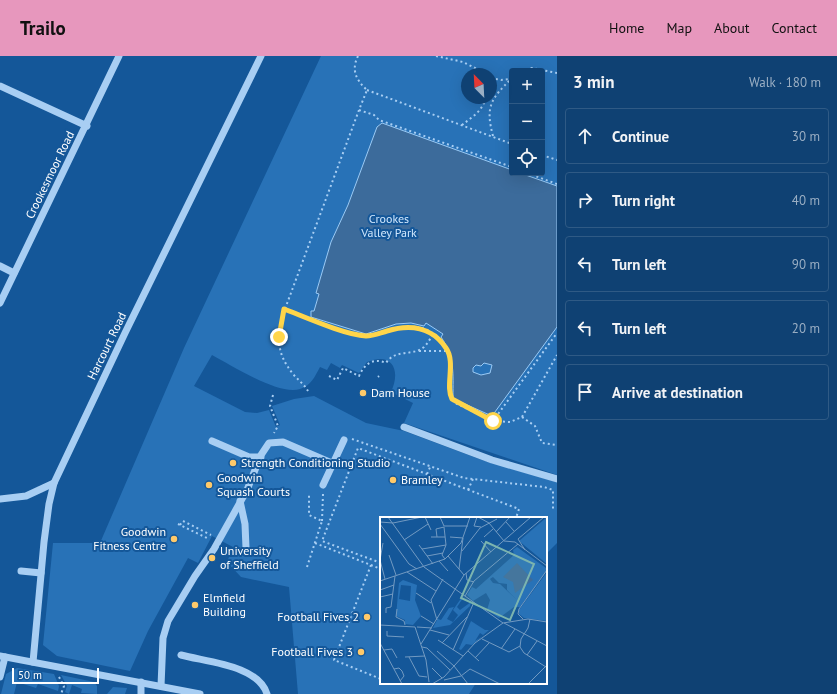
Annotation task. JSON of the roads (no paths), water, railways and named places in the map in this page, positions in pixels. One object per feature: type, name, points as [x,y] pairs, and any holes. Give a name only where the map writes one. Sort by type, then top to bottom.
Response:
[{"type":"street","name":"Harcourt Road","points":[[33,662],[48,509],[54,483],[262,56]]},
{"type":"street","name":"Crookesmoor Road","points":[[0,303],[87,126],[117,57]]},
{"type":"street","points":[[0,86],[87,126]]},
{"type":"street","points":[[0,266],[14,273]]},
{"type":"street","points":[[404,427],[492,460],[557,479]]},
{"type":"street","points":[[323,484],[334,464],[344,440]]},
{"type":"street","points":[[212,441],[249,456],[261,457]]},
{"type":"street","points":[[161,686],[165,627],[172,613],[218,541],[240,501],[261,457],[270,443],[277,441],[334,464]]},
{"type":"street","points":[[0,499],[26,496],[54,483]]},
{"type":"street","points":[[240,501],[245,524],[246,548]]},
{"type":"street","points":[[21,571],[41,573]]},
{"type":"street","points":[[181,655],[240,669],[254,676],[268,694]]},
{"type":"street","points":[[0,677],[2,656],[200,694]]},
{"type":"street","points":[[141,682],[141,694]]},
{"type":"place","name":"Dam House","points":[[363,393]]},
{"type":"place","name":"Strength Conditioning Studio","points":[[233,463]]},
{"type":"place","name":"Bramley","points":[[393,480]]},
{"type":"place","name":"Goodwin Squash Courts","points":[[209,485]]},
{"type":"place","name":"Goodwin Fitness Centre","points":[[174,539]]},
{"type":"place","name":"University of Sheffield","points":[[212,558]]},
{"type":"place","name":"Elmfield Building","points":[[195,605]]},
{"type":"place","name":"Football Fives 2","points":[[367,617]]},
{"type":"place","name":"Football Fives 3","points":[[361,652]]},
{"type":"park label","name":"Crookes Valley Park","points":[[389,226]]}]
